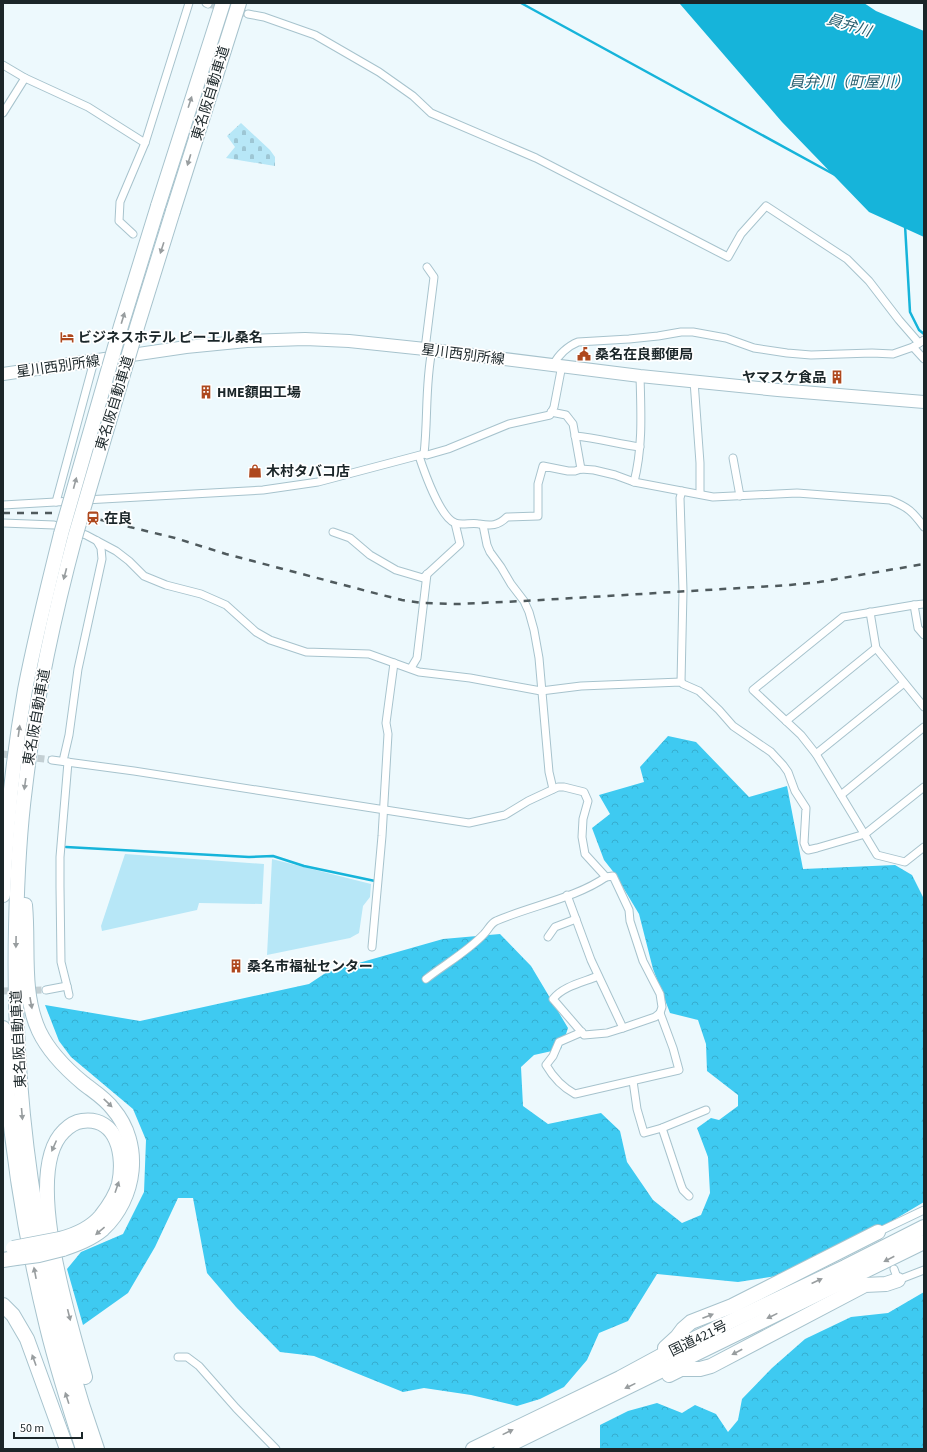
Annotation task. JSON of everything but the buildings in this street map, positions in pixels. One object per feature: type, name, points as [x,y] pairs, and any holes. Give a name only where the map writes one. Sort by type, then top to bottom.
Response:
[{"type":"highway","name":"東名阪自動車道","points":[[3,895],[13,839],[25,787],[39,694],[58,599],[68,535],[119,333],[223,3]]},
{"type":"highway","name":"東名阪自動車道","points":[[68,535],[137,327],[239,3]]},
{"type":"highway","name":"東名阪自動車道","points":[[13,839],[16,1014],[23,1119],[31,1179],[49,1276],[76,1381],[97,1449]]},
{"type":"highway","points":[[3,861],[13,839]]},
{"type":"highway","points":[[9,1254],[61,1244],[83,1242],[102,1229],[118,1212],[125,1200],[131,1179],[132,1156],[124,1125],[114,1109],[60,1062],[45,1043],[38,1029],[31,1003],[28,983],[26,908],[13,839]]},
{"type":"highway","name":"東名阪自動車道","points":[[3,1028],[10,1121],[25,1224],[47,1328],[62,1385],[83,1449]]},
{"type":"highway","points":[[61,1244],[92,1224],[101,1216],[118,1185],[121,1152],[112,1133],[104,1125],[95,1121],[81,1121],[70,1125],[61,1133],[50,1155],[48,1166],[47,1199],[55,1261],[103,1449]]},
{"type":"highway","name":"国道421号","points":[[473,1449],[650,1363],[679,1341],[845,1267],[924,1227]]},
{"type":"highway","points":[[755,1324],[739,1327],[692,1349],[679,1341],[684,1329],[691,1322],[732,1306],[879,1236]]},
{"type":"highway","name":"国道421号","points":[[501,1449],[924,1242]]},
{"type":"highway","points":[[647,1377],[660,1379],[681,1369],[700,1369],[710,1366],[865,1285],[886,1284],[896,1275]]},
{"type":"highway","points":[[3,1305],[13,1314],[26,1339],[67,1449]]},
{"type":"main road","name":"星川西別所線","points":[[3,374],[186,346],[254,340],[305,339],[349,341],[429,349],[640,376],[778,390],[924,402]]},
{"type":"street","points":[[133,234],[119,221],[120,202],[145,143],[189,3]]},
{"type":"street","points":[[248,14],[264,17],[315,36],[379,72],[413,96],[431,113],[536,158],[728,257],[741,234],[766,206],[847,259],[869,281],[920,343],[924,359]]},
{"type":"street","points":[[3,66],[25,78],[88,107],[145,143]]},
{"type":"street","points":[[3,113],[25,78]]},
{"type":"street","points":[[333,532],[350,538],[370,555],[396,570],[423,578],[460,544],[455,523],[447,516],[433,493],[421,455],[426,439],[428,368],[434,277],[427,267]]},
{"type":"street","points":[[3,505],[263,490],[318,482],[448,449],[509,424],[550,415],[554,407],[558,365],[556,358],[573,344],[578,342],[693,332],[726,338],[754,348],[811,354],[854,352],[893,354],[920,343]]},
{"type":"street","points":[[56,502],[94,361]]},
{"type":"street","points":[[634,482],[639,464],[640,447],[640,376]]},
{"type":"street","points":[[694,381],[699,448],[700,494]]},
{"type":"street","points":[[551,412],[566,415],[573,424],[581,469]]},
{"type":"street","points":[[575,436],[597,438],[614,443],[640,447]]},
{"type":"street","points":[[733,458],[740,496]]},
{"type":"street","points":[[455,523],[480,524],[483,526],[500,524],[507,517],[538,516],[538,484],[543,466],[568,471],[581,469],[594,470],[615,475],[634,482],[714,497],[797,493],[890,500],[903,505],[914,514],[924,527]]},
{"type":"street","points":[[681,682],[683,591],[680,498],[682,491]]},
{"type":"street","points":[[3,523],[54,525],[86,535],[116,551],[144,576],[166,586],[201,594],[226,605],[256,632],[270,640],[306,652],[369,654],[419,672],[470,678],[541,691],[581,686],[681,682],[699,691],[733,726],[771,752],[783,765],[788,772],[795,791],[806,808],[804,843],[806,848],[812,850],[865,834],[924,787]]},
{"type":"street","points":[[483,526],[490,552],[524,601],[529,612],[538,649],[549,772],[553,789]]},
{"type":"street","points":[[70,995],[61,962],[60,857],[66,762],[78,669],[102,559],[101,548],[97,541]]},
{"type":"street","points":[[411,668],[417,658],[427,574]]},
{"type":"street","points":[[923,849],[905,862],[877,855],[816,754],[801,735],[753,690],[843,616],[924,604]]},
{"type":"street","points":[[914,605],[918,628],[924,635]]},
{"type":"street","points":[[870,612],[876,648],[924,708]]},
{"type":"street","points":[[786,721],[876,648]]},
{"type":"street","points":[[372,947],[384,810],[388,734],[386,723],[394,663]]},
{"type":"street","points":[[816,754],[904,683]]},
{"type":"street","points":[[841,795],[924,727]]},
{"type":"street","points":[[52,760],[141,772],[469,824],[504,815],[553,789],[564,787],[584,792],[587,796],[588,801],[582,837],[585,854],[606,877]]},
{"type":"street","points":[[426,979],[470,948],[494,921],[567,895],[606,877],[613,876],[629,910],[630,921],[644,961],[660,994],[662,1008],[660,1013],[656,1017],[607,1033],[584,1035],[553,999],[557,994],[564,990],[598,976]]},
{"type":"street","points":[[567,895],[598,976],[623,1028]]},
{"type":"street","points":[[548,937],[555,927],[576,919]]},
{"type":"street","points":[[46,990],[67,986]]},
{"type":"street","points":[[582,1032],[559,1042],[553,1056],[546,1065],[562,1086],[575,1094],[679,1070],[673,1048],[660,1013]]},
{"type":"street","points":[[633,1081],[637,1109],[644,1133],[662,1128],[706,1110]]},
{"type":"street","points":[[662,1128],[680,1185],[689,1196]]},
{"type":"street","points":[[879,1236],[924,1210]]},
{"type":"street","points":[[896,1275],[924,1270]]},
{"type":"street","points":[[178,1356],[187,1357],[199,1366],[236,1408],[276,1449]]},
{"type":"green space","points":[[241,123],[270,150],[275,157],[275,166],[226,158],[235,147],[227,136]]},
{"type":"green space","points":[[668,736],[696,742],[749,797],[787,786],[803,869],[895,865],[912,875],[924,899],[924,1202],[875,1231],[789,1274],[738,1282],[657,1274],[628,1321],[599,1333],[587,1360],[564,1387],[540,1399],[517,1406],[471,1395],[424,1388],[403,1392],[314,1356],[280,1352],[236,1307],[207,1273],[193,1198],[178,1198],[155,1247],[128,1293],[83,1325],[67,1269],[81,1252],[123,1234],[144,1192],[146,1140],[133,1109],[71,1057],[59,1041],[45,1005],[140,1021],[309,984],[327,972],[443,939],[500,934],[531,966],[568,1028],[561,1049],[534,1055],[521,1067],[523,1106],[548,1124],[601,1113],[620,1131],[627,1162],[653,1200],[682,1223],[701,1215],[710,1193],[708,1157],[697,1128],[711,1118],[719,1120],[738,1106],[738,1095],[707,1071],[706,1044],[698,1020],[670,1013],[653,969],[639,914],[615,874],[604,860],[592,828],[610,814],[599,795],[644,782],[640,767]]},
{"type":"green space","points":[[125,854],[264,864],[262,904],[199,903],[197,910],[102,931],[101,926]]},
{"type":"green space","points":[[272,859],[371,884],[370,897],[363,906],[359,933],[350,938],[267,955]]},
{"type":"green space","points":[[924,1292],[924,1449],[600,1449],[600,1425],[628,1411],[657,1403],[682,1413],[695,1405],[716,1414],[728,1432],[738,1420],[742,1399],[772,1368],[805,1339],[851,1317],[888,1313]]},
{"type":"water","name":"員弁川（町屋川）","points":[[675,3],[864,3],[876,11],[924,31],[924,237],[869,212],[782,122],[680,4]]},
{"type":"waterway","points":[[521,3],[835,175]]},
{"type":"waterway","points":[[905,225],[910,312],[919,330],[924,334]]},
{"type":"waterway","points":[[66,847],[249,857],[273,856],[304,866],[375,881]]},
{"type":"tunnel","points":[[208,4],[248,14]]},
{"type":"tunnel","points":[[3,754],[16,756]]},
{"type":"tunnel","points":[[27,757],[52,760]]},
{"type":"tunnel","points":[[3,991],[46,990]]},
{"type":"railway","points":[[3,513],[53,513],[93,518],[175,538],[226,554],[378,594],[423,603],[458,604],[524,601],[790,585],[819,582],[924,564]]},
{"type":"place","name":"ビジネスホテル ピーエル桑名","points":[[67,337]]},
{"type":"place","name":"桑名在良郵便局","points":[[584,354]]},
{"type":"place","name":"ヤマスケ食品","points":[[837,377]]},
{"type":"place","name":"HME額田工場","points":[[206,392]]},
{"type":"place","name":"木村タバコ店","points":[[255,471]]},
{"type":"place","name":"在良","points":[[93,518]]},
{"type":"place","name":"桑名市福祉センター","points":[[236,966]]},
{"type":"water label","name":"員弁川","points":[[849,25]]}]
